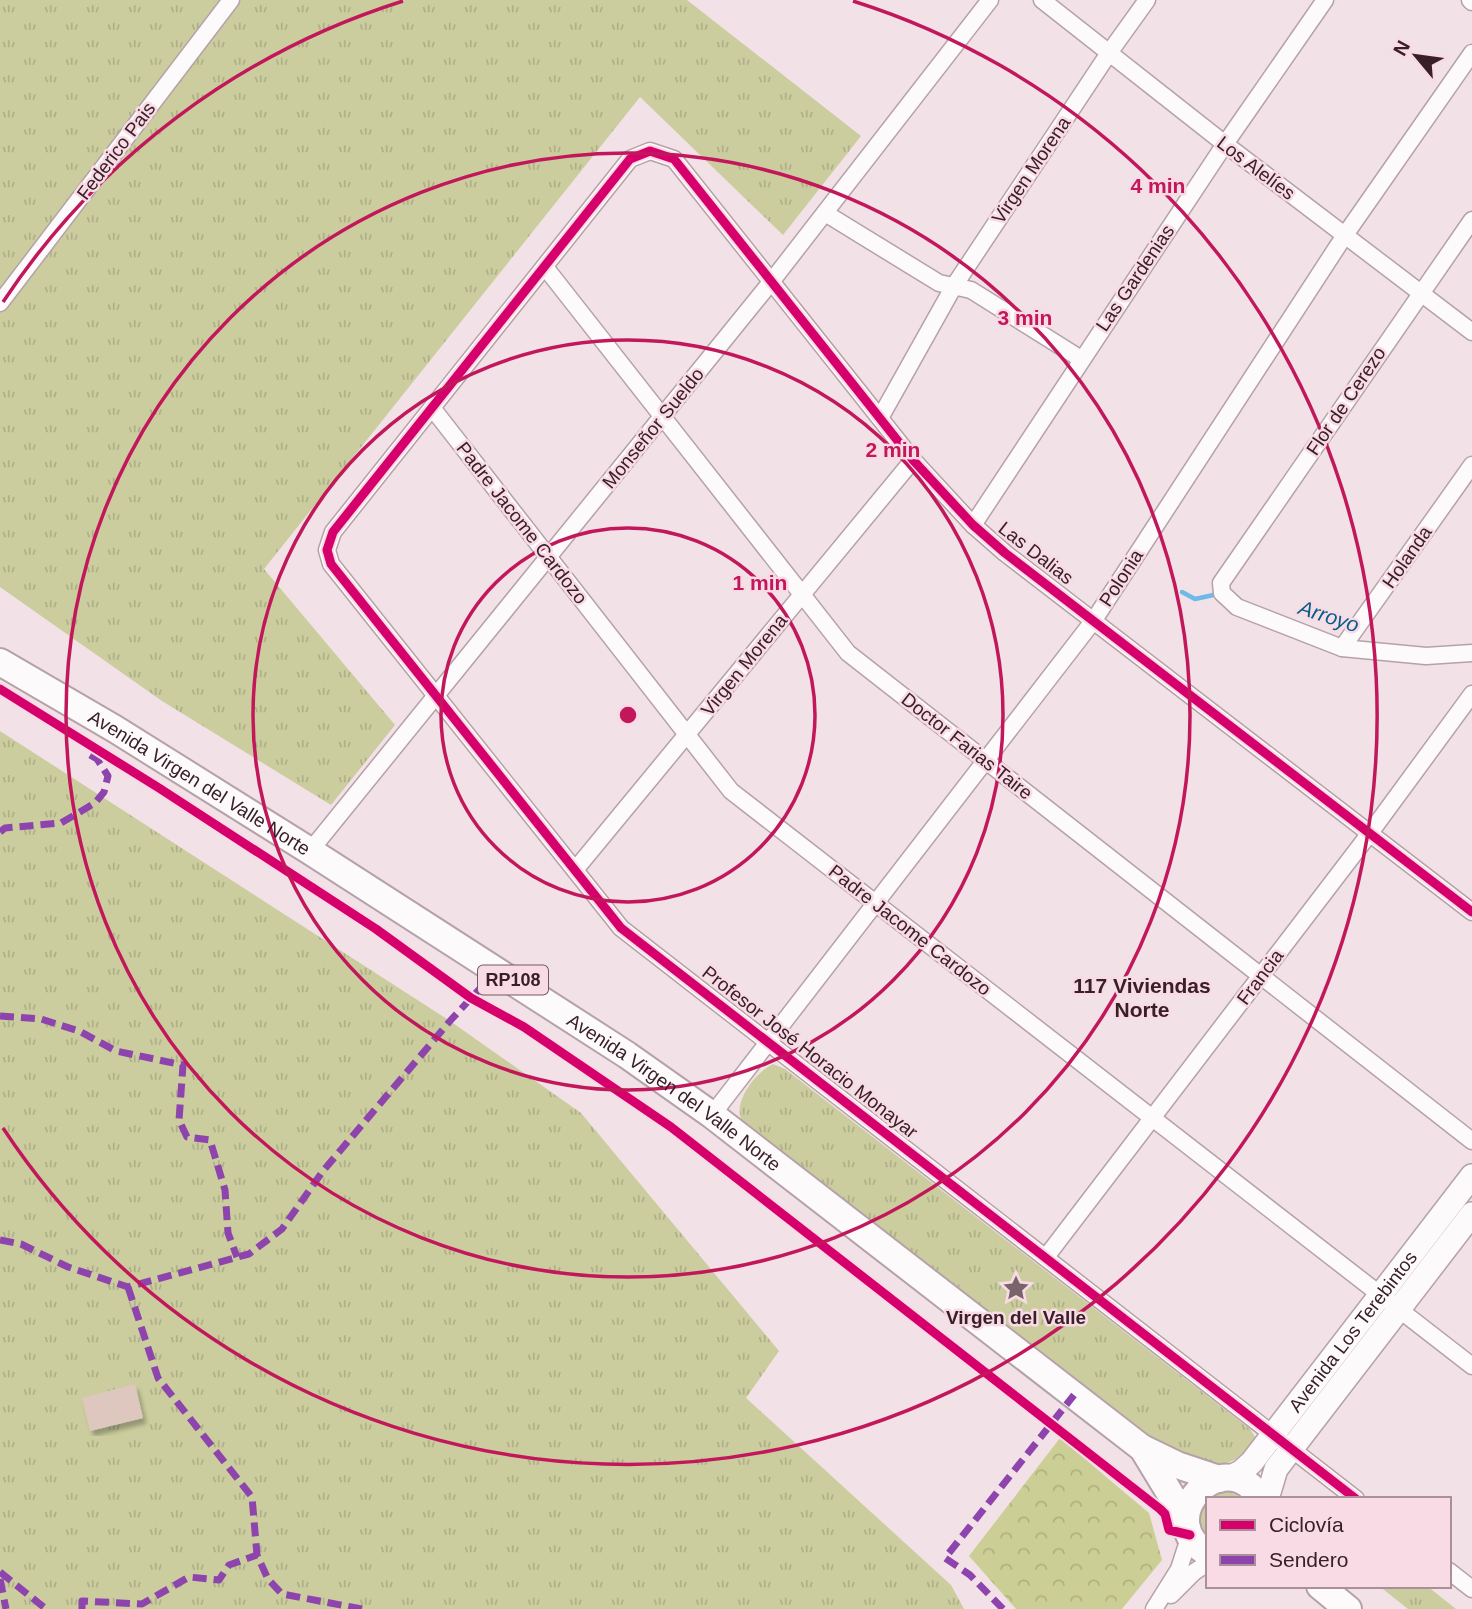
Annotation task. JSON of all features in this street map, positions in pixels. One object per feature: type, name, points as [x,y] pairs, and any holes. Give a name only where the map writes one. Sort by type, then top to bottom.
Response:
[{"type":"main road","name":"Avenida Virgen del Valle Norte","points":[[0,662],[115,729],[310,851],[616,1048],[712,1115],[1142,1448],[1177,1465],[1223,1478]]},
{"type":"main road","name":"Avenida Los Terebintos","points":[[1223,1478],[1247,1467],[1472,1176]]},
{"type":"main road","name":"Avenida Los Terebintos","points":[[1267,1497],[1272,1478],[1292,1448],[1472,1214]]},
{"type":"main road","name":"Avenida Virgen del Valle Norte","points":[[1142,1448],[1166,1485],[1195,1539]]},
{"type":"main road","name":"RP108","points":[[1223,1478],[1240,1480],[1259,1497]]},
{"type":"main road","points":[[1195,1539],[1186,1516],[1189,1503],[1196,1492],[1207,1483],[1223,1478]]},
{"type":"street","name":"Federico Pais","points":[[0,303],[231,0]]},
{"type":"street","name":"Monseñor Sueldo","points":[[310,851],[771,282],[990,0]]},
{"type":"street","name":"Los Alelíes","points":[[1042,0],[1225,144],[1472,332]]},
{"type":"street","name":"Virgen Morena","points":[[880,418],[954,286],[1147,0]]},
{"type":"street","name":"Las Gardenias","points":[[973,525],[1225,144],[1325,0]]},
{"type":"street","name":"Polonia","points":[[712,1115],[1094,620],[1345,236],[1472,53]]},
{"type":"street","name":"Las Dalias","points":[[545,267],[630,159],[650,151],[674,159],[913,460],[973,525],[1005,553],[1472,912]]},
{"type":"street","points":[[825,213],[939,283],[971,290],[1081,359]]},
{"type":"street","name":"Flor de Cerezo","points":[[1342,648],[1237,607],[1222,593],[1221,583],[1472,220]]},
{"type":"street","points":[[433,410],[545,267]]},
{"type":"street","name":"Doctor Farias Taire","points":[[545,267],[848,653],[1472,1141]]},
{"type":"street","name":"Profesor José Horacio Monayar","points":[[433,410],[332,533],[327,550],[331,564],[621,928],[1353,1497]]},
{"type":"street","name":"Padre Jacome Cardozo","points":[[433,410],[731,791],[1472,1366]]},
{"type":"street","name":"Virgen Morena","points":[[575,870],[913,460]]},
{"type":"street","name":"Holanda","points":[[1342,648],[1472,465]]},
{"type":"street","points":[[1342,648],[1426,656],[1472,653]]},
{"type":"street","name":"Francia","points":[[1045,1257],[1370,833],[1472,694]]},
{"type":"street","points":[[1156,1609],[1195,1539]]},
{"type":"street","points":[[1156,1609],[1194,1572],[1206,1564]]},
{"type":"street","points":[[1451,1573],[1472,1589]]},
{"type":"green space","points":[[0,0],[687,0],[861,136],[783,235],[640,97],[264,569],[395,725],[331,805],[162,701],[0,587]]},
{"type":"green space","points":[[0,731],[450,1021],[581,1113],[779,1351],[746,1398],[951,1585],[964,1609],[0,1609]]},
{"type":"green space","points":[[773,1064],[785,1069],[1250,1429],[1255,1437],[1248,1451],[1228,1463],[1212,1465],[1196,1463],[1172,1453],[741,1119],[741,1104],[748,1087],[760,1073]]},
{"type":"green space","points":[[1060,1438],[1149,1513],[1162,1560],[1122,1609],[1016,1609],[969,1556]]},
{"type":"green space","points":[[1228,1491],[1239,1497],[1212,1497],[1220,1492]]},
{"type":"green space","points":[[1206,1503],[1206,1532],[1200,1521]]},
{"type":"green space","points":[[1382,1588],[1430,1588],[1456,1609],[1408,1609]]},
{"type":"building","points":[[135,1384],[143,1418],[90,1431],[82,1398]]},
{"type":"waterway","name":"Arroyo","points":[[1182,592],[1195,599],[1218,594]]},
{"type":"marked path","points":[[0,832],[5,828],[61,823],[95,803],[104,792],[108,776],[97,759],[87,753]]},
{"type":"marked path","points":[[0,1240],[21,1244],[68,1267],[128,1287],[249,1254],[282,1229],[323,1171],[450,1021],[497,970]]},
{"type":"marked path","points":[[0,1016],[41,1019],[79,1031],[116,1051],[183,1065],[179,1120],[187,1137],[210,1140],[225,1190],[228,1233],[237,1257]]},
{"type":"marked path","points":[[128,1287],[158,1378],[252,1497],[257,1555],[268,1579],[282,1594],[362,1609]]},
{"type":"marked path","points":[[1003,1609],[970,1575],[945,1558],[1074,1395]]},
{"type":"marked path","points":[[82,1609],[82,1601],[142,1604],[189,1577],[219,1580],[229,1565],[257,1555]]},
{"type":"marked path","points":[[0,1572],[46,1609]]},
{"type":"marked path","points":[[0,1579],[6,1609]]},
{"type":"cycle path","points":[[1353,1497],[621,928],[331,564],[327,550],[333,532],[630,159],[650,151],[674,159],[913,460],[973,525],[1005,553],[1472,912]]},
{"type":"cycle path","points":[[0,689],[376,929],[471,998],[524,1027],[671,1127],[1160,1509],[1165,1514],[1169,1530],[1190,1535]]},
{"type":"place","name":"Virgen del Valle","points":[[1016,1288]]},
{"type":"district","name":"117 Viviendas Norte","points":[[1142,997]]}]
